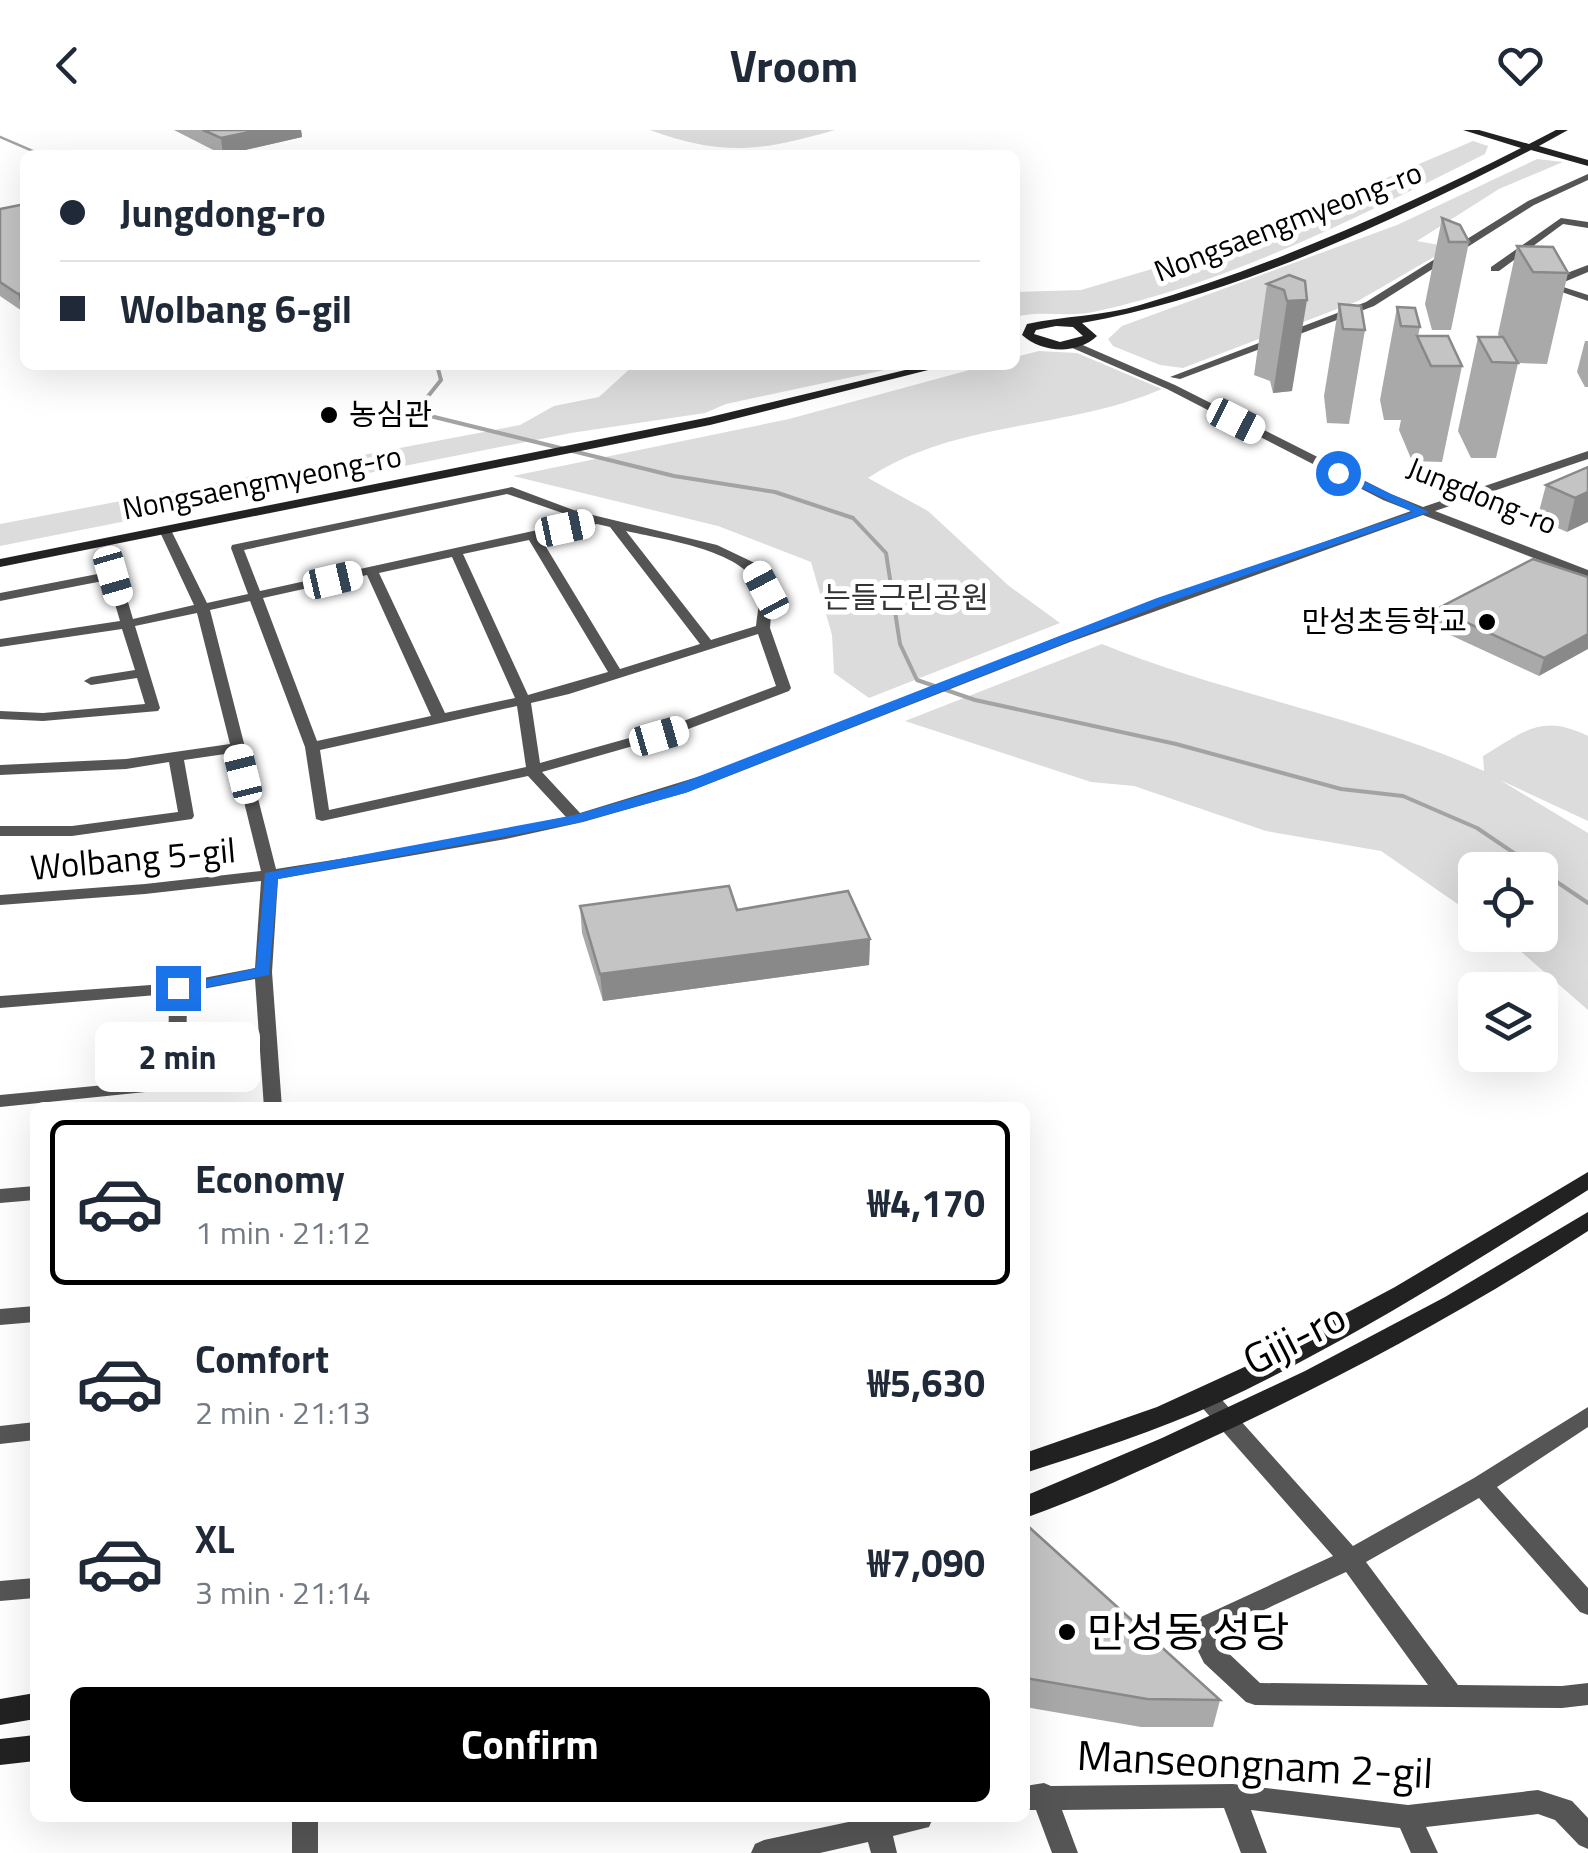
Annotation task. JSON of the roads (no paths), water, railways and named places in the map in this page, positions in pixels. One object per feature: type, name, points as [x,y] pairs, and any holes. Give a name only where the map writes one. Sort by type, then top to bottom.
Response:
[{"type":"street","points":[[1483,131],[1554,130]]},
{"type":"street","name":"Nongsaengmyeong-ro","points":[[1138,308],[1347,234],[1563,130]]},
{"type":"street","points":[[1483,131],[1588,160]]},
{"type":"street","points":[[1483,131],[1513,154]]},
{"type":"street","points":[[1176,378],[1370,304],[1532,204],[1588,177]]},
{"type":"street","points":[[1513,274],[1495,269],[1561,221],[1588,225]]},
{"type":"street","points":[[1548,285],[1588,268]]},
{"type":"street","points":[[1530,280],[1588,298]]},
{"type":"street","points":[[1020,337],[1038,324],[1138,308]]},
{"type":"street","points":[[1020,349],[1046,344],[1074,345],[1138,308]]},
{"type":"street","points":[[1066,322],[1090,336]]},
{"type":"street","points":[[1028,331],[1031,338],[1046,344]]},
{"type":"street","name":"Jungdong-ro","points":[[1090,336],[1430,510],[1588,564]]},
{"type":"street","name":"Jungdong-ro","points":[[1074,345],[1430,510],[1588,576]]},
{"type":"street","name":"Nongsaengmyeong-ro","points":[[0,563],[630,437],[920,370]]},
{"type":"street","name":"Wolbang 5-gil","points":[[0,900],[153,892],[270,876],[577,819],[756,763],[1161,601],[1588,455]]},
{"type":"street","points":[[508,490],[615,524],[712,548],[754,568],[766,590],[764,628],[784,688],[690,727],[534,774],[322,816],[312,747],[237,548],[508,490]]},
{"type":"street","points":[[0,643],[202,609],[598,520]]},
{"type":"street","points":[[615,524],[708,644]]},
{"type":"street","points":[[166,530],[202,609],[270,876],[264,972],[273,1102]]},
{"type":"street","points":[[532,535],[617,674]]},
{"type":"street","points":[[456,552],[523,700],[534,774],[577,819]]},
{"type":"street","points":[[372,571],[440,719]]},
{"type":"street","points":[[0,597],[113,576],[154,708],[44,717],[0,715]]},
{"type":"street","points":[[312,747],[523,700],[764,628]]},
{"type":"street","points":[[91,681],[142,673]]},
{"type":"street","points":[[0,770],[126,764],[236,748]]},
{"type":"street","points":[[0,831],[72,831],[186,816],[176,756]]},
{"type":"street","points":[[0,1002],[178,988],[264,972]]},
{"type":"street","points":[[0,1101],[177,1084],[178,988]]},
{"type":"street","name":"Giji-ro","points":[[1030,1461],[1206,1397],[1414,1289],[1588,1180]]},
{"type":"street","points":[[0,1196],[30,1193]]},
{"type":"street","name":"Giji-ro","points":[[1030,1505],[1328,1371],[1521,1265],[1588,1220]]},
{"type":"street","points":[[0,1317],[30,1314]]},
{"type":"street","points":[[1206,1397],[1350,1559],[1449,1693]]},
{"type":"street","points":[[1588,1416],[1482,1485],[1350,1559],[1199,1629],[1213,1655],[1255,1694],[1588,1694]]},
{"type":"street","points":[[0,1434],[30,1431]]},
{"type":"street","points":[[1482,1485],[1588,1606]]},
{"type":"street","points":[[0,1591],[30,1588]]},
{"type":"street","points":[[0,1712],[30,1707]]},
{"type":"street","points":[[0,1752],[30,1749]]},
{"type":"street","points":[[1034,1796],[1065,1853]]},
{"type":"street","name":"Manseongnam 2-gil","points":[[1034,1796],[1233,1796],[1408,1818],[1538,1802],[1563,1810],[1588,1836]]},
{"type":"street","points":[[1233,1796],[1254,1853]]},
{"type":"street","points":[[1408,1818],[1425,1853]]},
{"type":"street","points":[[304,1822],[306,1853]]},
{"type":"street","points":[[764,1853],[898,1822]]},
{"type":"street","points":[[877,1826],[884,1853]]},
{"type":"waterway","points":[[0,137],[30,150]]},
{"type":"waterway","points":[[438,370],[441,380],[425,400],[422,414],[674,476],[775,492],[853,518],[886,553],[900,644],[917,680],[975,700],[1176,744],[1341,789],[1403,796],[1477,828],[1588,903]]},
{"type":"place","name":"농심관","points":[[329,415]]},
{"type":"place","name":"만성초등학교","points":[[1487,622]]},
{"type":"place","name":"만성동 성당","points":[[1067,1632]]},
{"type":"park label","name":"는들근린공원","points":[[906,598]]}]
